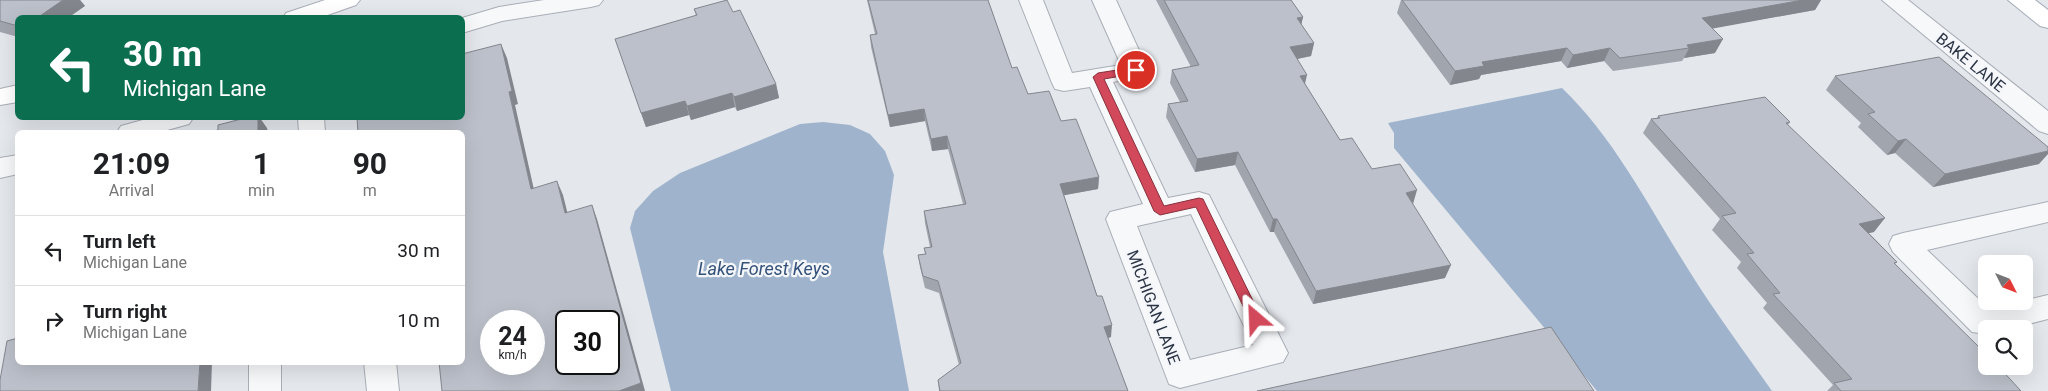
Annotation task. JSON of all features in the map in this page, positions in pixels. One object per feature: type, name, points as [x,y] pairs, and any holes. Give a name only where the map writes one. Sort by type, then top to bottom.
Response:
[{"type":"main road","points":[[300,15],[320,5],[348,0]]},
{"type":"main road","points":[[2020,0],[2048,21]]},
{"type":"main road","points":[[0,97],[15,94]]},
{"type":"street","points":[[465,25],[499,14],[591,0]]},
{"type":"street","points":[[1031,0],[1064,83],[1136,70],[1104,0]]},
{"type":"street","name":"BAKE LANE","points":[[1894,0],[2048,125]]},
{"type":"street","points":[[1098,77],[1160,211]]},
{"type":"street","points":[[137,130],[173,120]]},
{"type":"street","points":[[0,168],[15,165]]},
{"type":"street","name":"MICHIGAN LANE","points":[[1199,202],[1272,353],[1180,375],[1120,219],[1160,211],[1199,202]]},
{"type":"street","points":[[2048,212],[1903,244],[1983,323],[2048,307]]},
{"type":"street","points":[[265,365],[265,391]]},
{"type":"street","points":[[380,365],[383,391]]},
{"type":"water","points":[[1562,88],[1599,129],[1615,151],[1698,285],[1772,391],[1597,391],[1394,148],[1394,133],[1388,123]]},
{"type":"water","name":"Lake Forest Keys","points":[[823,122],[850,125],[870,134],[885,151],[894,175],[883,252],[909,391],[671,391],[630,228],[635,211],[653,191],[680,173],[800,124]]},
{"type":"building","points":[[0,0],[63,0],[41,15],[15,15],[15,25],[0,21]]},
{"type":"building","points":[[727,0],[733,12],[740,10],[776,84],[734,97],[732,93],[687,106],[685,101],[641,113],[615,39],[697,15],[694,9]]},
{"type":"building","points":[[868,0],[988,0],[1012,68],[1017,67],[1028,94],[1049,91],[1061,121],[1076,119],[1099,177],[1060,184],[1097,296],[1102,296],[1112,325],[1104,327],[1128,391],[940,391],[938,380],[961,363],[938,281],[923,276],[918,255],[926,254],[924,248],[932,247],[924,211],[966,204],[947,136],[931,139],[924,109],[888,115],[870,35],[877,34]]},
{"type":"building","points":[[1164,0],[1291,0],[1303,17],[1297,18],[1314,43],[1290,47],[1307,75],[1300,76],[1340,140],[1352,138],[1372,169],[1400,164],[1417,190],[1406,193],[1451,265],[1316,291],[1277,219],[1273,219],[1238,152],[1197,159],[1168,104],[1188,101],[1172,70],[1199,65]]},
{"type":"building","points":[[1402,0],[1803,0],[1702,18],[1723,39],[1687,45],[1689,48],[1620,58],[1610,48],[1573,55],[1567,48],[1482,62],[1484,66],[1455,71]]},
{"type":"building","points":[[501,44],[512,91],[509,92],[531,189],[557,181],[565,213],[592,205],[641,383],[619,391],[442,391],[439,365],[465,365],[465,130],[358,130],[357,120],[465,120],[465,53]]},
{"type":"building","points":[[1939,57],[2048,147],[2048,151],[1945,174],[1906,139],[1898,141],[1868,114],[1875,112],[1835,76]]},
{"type":"building","points":[[1765,97],[1790,122],[1786,123],[1885,218],[1859,224],[1897,262],[1894,263],[1978,346],[1978,375],[2006,375],[2021,391],[1841,391],[1834,383],[1852,379],[1773,294],[1780,293],[1747,254],[1754,253],[1722,216],[1736,213],[1651,119],[1660,118],[1658,116]]},
{"type":"building","points":[[237,120],[258,120],[258,130],[218,130],[218,125]]},
{"type":"building","points":[[1551,327],[1594,391],[1257,391]]},
{"type":"building","points":[[15,339],[15,365],[200,365],[198,391],[0,391],[0,380],[7,341]]},
{"type":"route","points":[[1136,70],[1098,77],[1160,211],[1199,202],[1256,319]]}]
